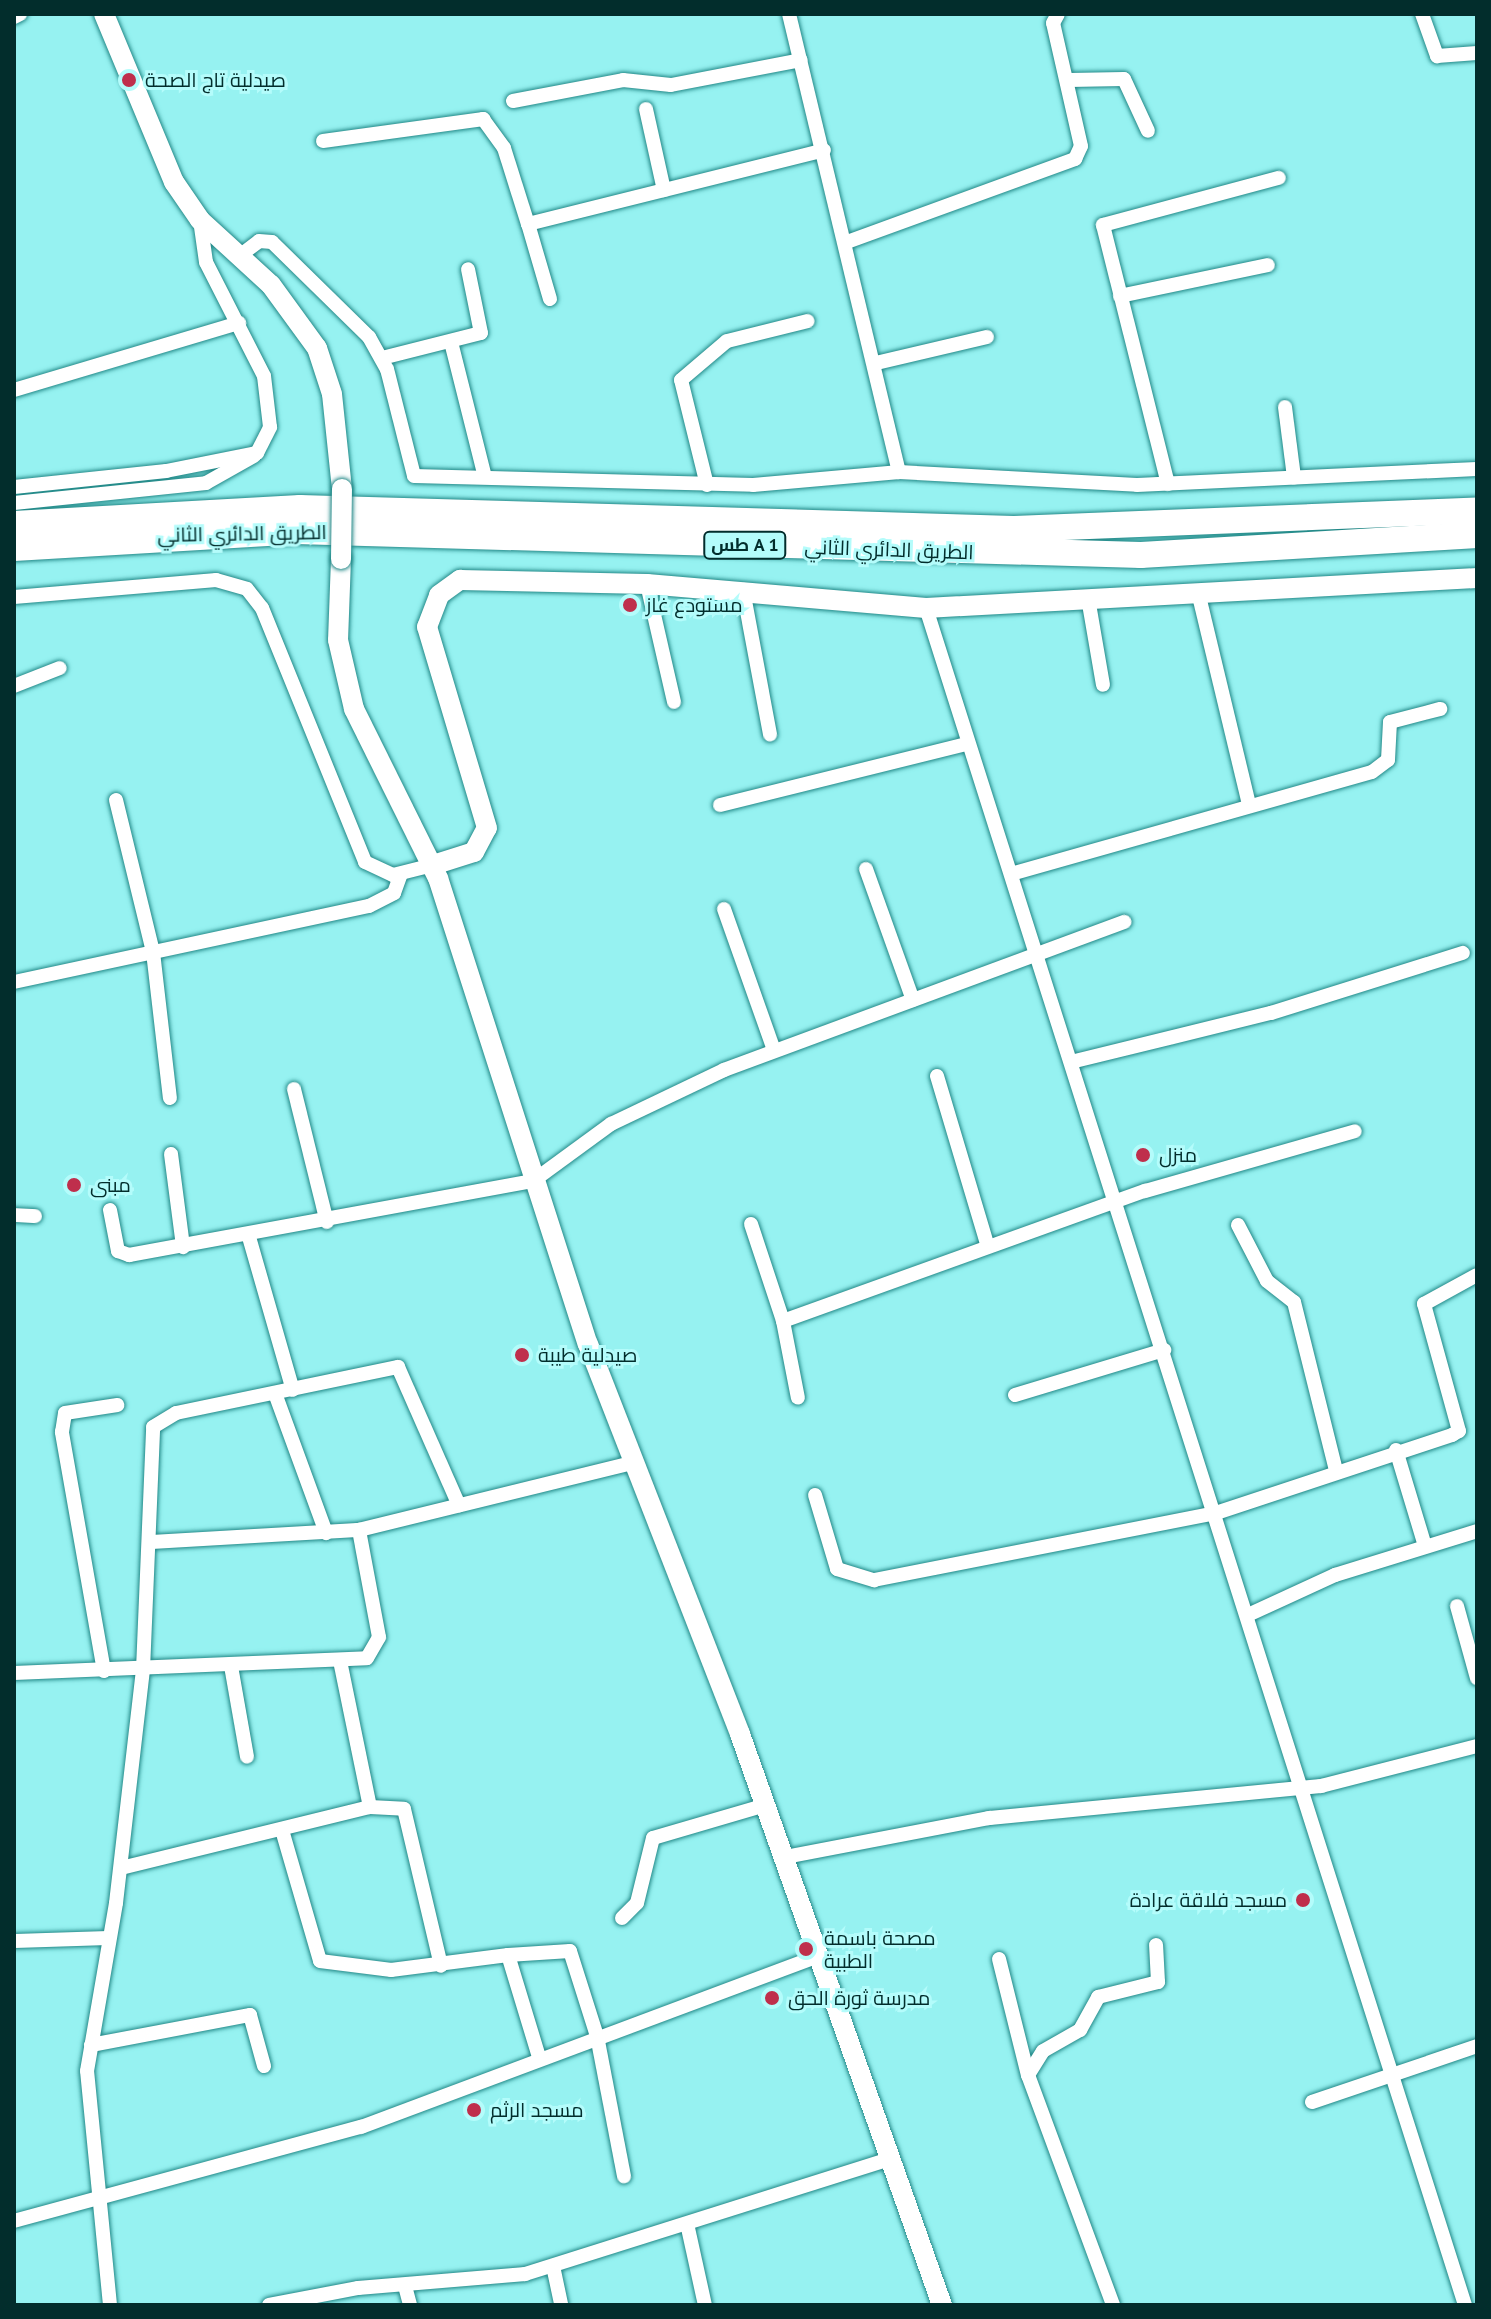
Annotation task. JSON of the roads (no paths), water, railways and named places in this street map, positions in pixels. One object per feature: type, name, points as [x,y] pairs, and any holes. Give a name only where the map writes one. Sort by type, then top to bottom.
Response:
[{"type":"highway","name":"الطريق الدائري الثاني","points":[[14,524],[286,508],[1030,529],[1477,510]]},
{"type":"highway","name":"الطريق الدائري الثاني","points":[[14,548],[296,531],[1125,555],[1477,535]]},
{"type":"street","points":[[14,17],[20,14]]},
{"type":"street","points":[[104,14],[174,182],[200,220],[242,254],[317,348],[332,394],[342,489],[344,679],[433,865],[533,1181],[785,1857],[942,2305]]},
{"type":"street","points":[[789,14],[847,242],[899,472]]},
{"type":"street","points":[[847,242],[1075,159],[1081,146],[1069,80],[1053,23],[1058,14]]},
{"type":"street","points":[[1422,14],[1437,56],[1477,53]]},
{"type":"street","points":[[513,101],[623,80],[671,85],[801,60]]},
{"type":"street","points":[[1069,80],[1124,79],[1148,131]]},
{"type":"street","points":[[646,109],[664,190]]},
{"type":"street","points":[[323,141],[483,119],[504,148],[550,299]]},
{"type":"street","points":[[528,224],[824,150]]},
{"type":"street","points":[[1168,484],[1101,232],[1108,219],[1279,178]]},
{"type":"street","points":[[14,503],[206,483],[257,453],[270,402],[239,323],[206,262],[200,220]]},
{"type":"street","points":[[242,254],[259,241],[272,242],[382,358],[412,475],[707,485],[899,472],[1168,484],[1477,469]]},
{"type":"street","points":[[1120,296],[1268,265]]},
{"type":"street","points":[[382,358],[451,342],[483,330],[468,269]]},
{"type":"street","points":[[707,485],[681,380],[727,341],[808,321]]},
{"type":"street","points":[[14,390],[239,323]]},
{"type":"street","points":[[876,363],[987,337]]},
{"type":"street","points":[[451,342],[485,477]]},
{"type":"street","points":[[1285,407],[1294,477]]},
{"type":"street","points":[[14,487],[166,471],[257,453]]},
{"type":"street","points":[[14,597],[216,580],[247,589],[262,608],[360,855],[377,872],[401,874],[474,852],[487,828],[428,636],[439,595],[469,578],[743,590],[926,608],[1477,578]]},
{"type":"street","points":[[647,584],[674,702]]},
{"type":"street","points":[[743,590],[770,734]]},
{"type":"street","points":[[1198,592],[1249,805]]},
{"type":"street","points":[[1088,598],[1103,685]]},
{"type":"street","points":[[926,608],[967,744],[1075,1061],[1300,1789],[1465,2305]]},
{"type":"street","points":[[14,686],[60,668]]},
{"type":"street","points":[[1011,874],[1382,767],[1390,722],[1440,709]]},
{"type":"street","points":[[720,805],[967,744]]},
{"type":"street","points":[[116,800],[153,952],[170,1098]]},
{"type":"street","points":[[866,869],[913,1000]]},
{"type":"street","points":[[14,982],[376,903],[394,893],[401,874]]},
{"type":"street","points":[[724,909],[774,1050]]},
{"type":"street","points":[[110,1210],[122,1254],[249,1237],[533,1181],[623,1117],[774,1050],[1124,922]]},
{"type":"street","points":[[1075,1061],[1271,1013],[1463,953]]},
{"type":"street","points":[[937,1076],[987,1244]]},
{"type":"street","points":[[294,1089],[327,1222]]},
{"type":"street","points":[[783,1321],[987,1244],[1355,1131]]},
{"type":"street","points":[[171,1154],[183,1247]]},
{"type":"street","points":[[14,1215],[35,1216]]},
{"type":"street","points":[[751,1224],[783,1321],[798,1398]]},
{"type":"street","points":[[1238,1225],[1267,1281],[1294,1302],[1336,1470]]},
{"type":"street","points":[[249,1237],[293,1390]]},
{"type":"street","points":[[815,1495],[837,1569],[874,1580],[1216,1513],[1459,1431],[1424,1304],[1477,1275]]},
{"type":"street","points":[[1015,1395],[1164,1350]]},
{"type":"street","points":[[110,2305],[88,2096],[91,2045],[121,1868],[143,1670],[153,1427],[176,1413],[403,1369],[459,1505]]},
{"type":"street","points":[[276,1396],[326,1533]]},
{"type":"street","points":[[104,1671],[62,1432],[65,1413],[117,1405]]},
{"type":"street","points":[[1396,1450],[1425,1546]]},
{"type":"street","points":[[150,1542],[359,1530],[636,1462]]},
{"type":"street","points":[[14,1673],[143,1670],[367,1658],[379,1645],[359,1530]]},
{"type":"street","points":[[1248,1615],[1335,1575],[1477,1531]]},
{"type":"street","points":[[1457,1606],[1477,1678]]},
{"type":"street","points":[[340,1661],[370,1807]]},
{"type":"street","points":[[231,1666],[247,1757]]},
{"type":"street","points":[[785,1857],[989,1818],[1300,1789],[1477,1746]]},
{"type":"street","points":[[622,1918],[637,1903],[653,1838],[766,1805]]},
{"type":"street","points":[[121,1868],[370,1807],[404,1809],[441,1966]]},
{"type":"street","points":[[282,1830],[320,1961],[349,1970],[441,1966],[508,1955],[570,1951],[597,2036],[624,2176]]},
{"type":"street","points":[[14,1941],[109,1938]]},
{"type":"street","points":[[1028,2075],[1043,2051],[1080,2030],[1098,1997],[1158,1982],[1156,1945]]},
{"type":"street","points":[[508,1955],[539,2057]]},
{"type":"street","points":[[14,2221],[100,2201],[333,2136],[818,1956]]},
{"type":"street","points":[[999,1959],[1028,2075],[1113,2305]]},
{"type":"street","points":[[91,2045],[250,2015],[264,2066]]},
{"type":"street","points":[[1312,2102],[1477,2046]]},
{"type":"street","points":[[269,2305],[405,2286],[502,2279],[688,2228],[889,2159]]},
{"type":"street","points":[[688,2228],[705,2305]]},
{"type":"street","points":[[553,2266],[561,2305]]},
{"type":"street","points":[[405,2286],[410,2305]]},
{"type":"place","name":"صيدلية تاج الصحة","points":[[129,80]]},
{"type":"place","name":"مستودع غاز","points":[[630,605]]},
{"type":"place","name":"منزل","points":[[1143,1155]]},
{"type":"place","name":"مبنى","points":[[74,1185]]},
{"type":"place","name":"صيدلية طيبة","points":[[522,1355]]},
{"type":"place","name":"مسجد فلاقة عرادة","points":[[1303,1900]]},
{"type":"place","name":"مصحة باسمة الطبية","points":[[806,1949]]},
{"type":"place","name":"مدرسة ثورة الحق","points":[[772,1998]]},
{"type":"place","name":"مسجد الرثم","points":[[474,2110]]}]
